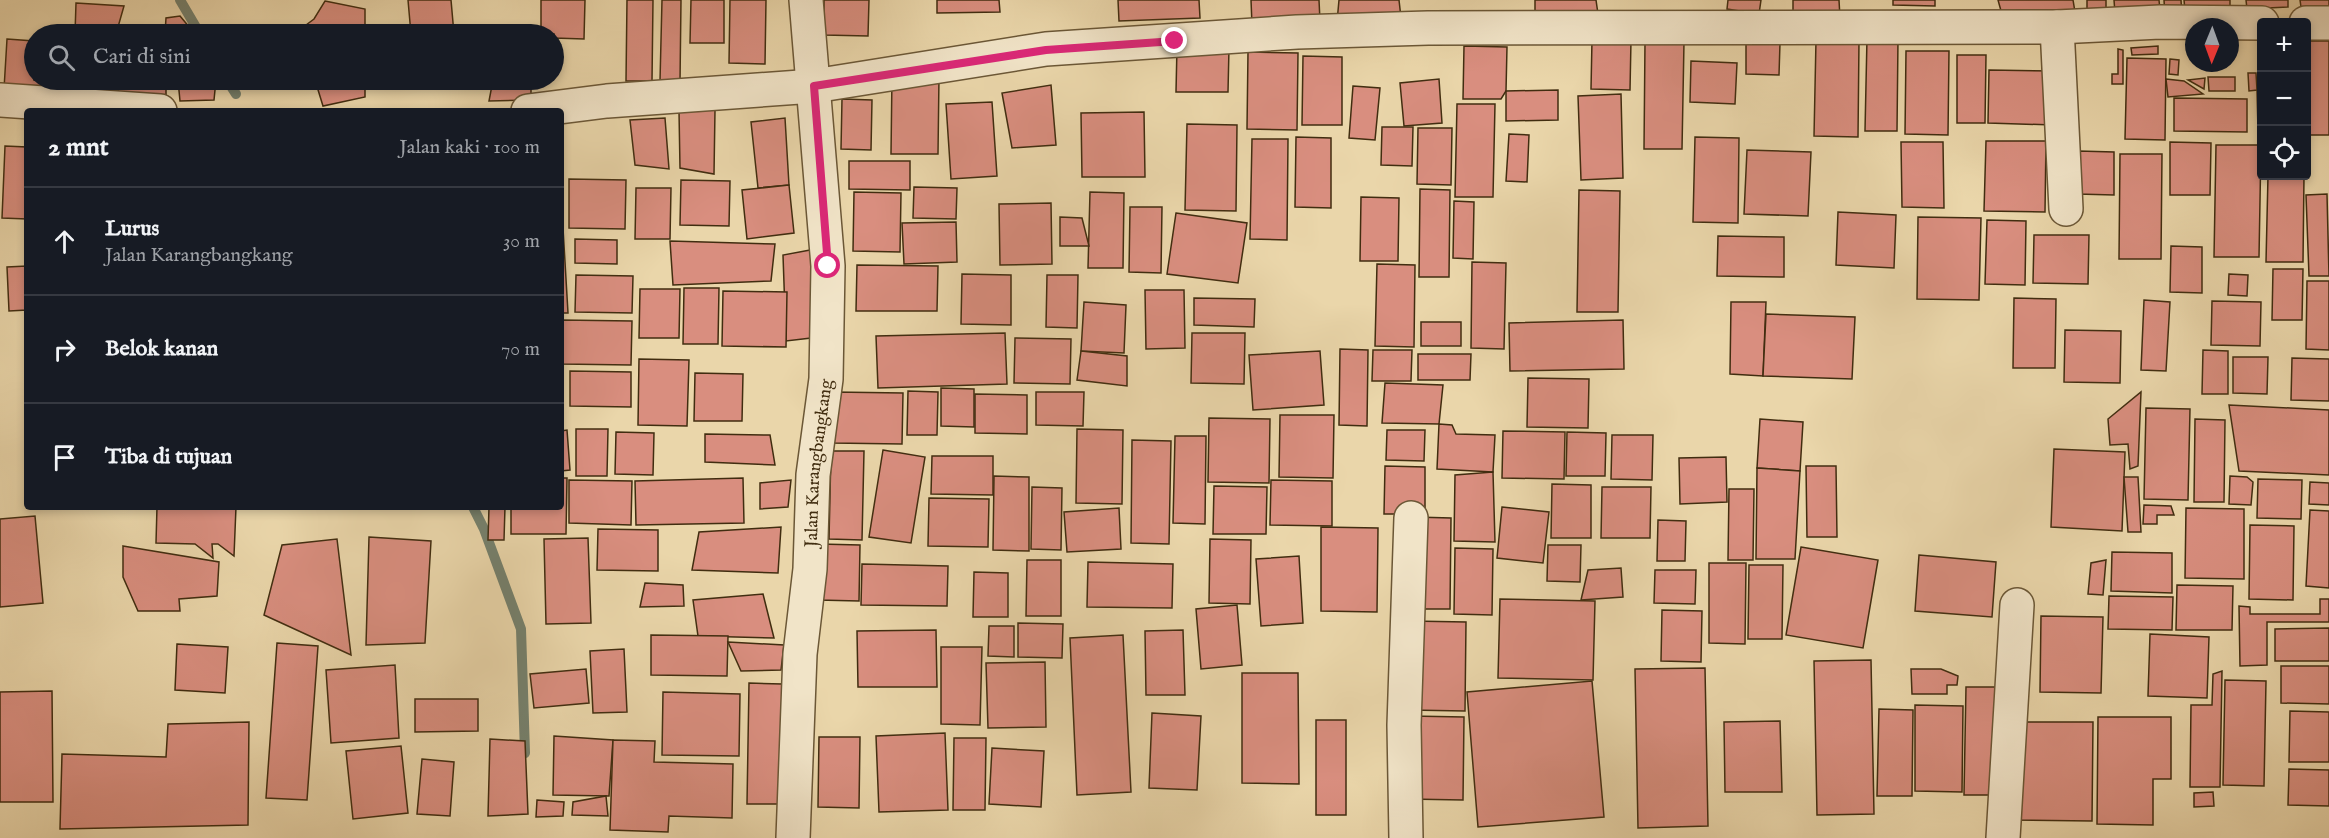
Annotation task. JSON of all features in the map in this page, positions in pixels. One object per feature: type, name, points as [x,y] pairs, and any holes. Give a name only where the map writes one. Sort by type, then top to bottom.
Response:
[{"type":"street","name":"Jalan Karangbangkang","points":[[793,838],[800,654],[810,569],[813,475],[826,380],[828,266],[806,0]]},
{"type":"street","points":[[552,108],[607,101],[814,86],[1046,50],[1297,32],[1428,28],[2057,27],[2160,22],[2257,22]]},
{"type":"street","points":[[2311,23],[2329,23]]},
{"type":"street","points":[[2057,27],[2066,208]]},
{"type":"street","points":[[0,100],[116,108]]},
{"type":"street","points":[[1406,838],[1404,725],[1411,518]]},
{"type":"street","points":[[2003,838],[2017,606]]},
{"type":"building","points":[[408,0],[451,0],[453,24],[410,24]]},
{"type":"building","points":[[541,0],[585,0],[584,39],[564,38],[564,24],[541,24]]},
{"type":"building","points":[[627,0],[653,0],[652,81],[626,81]]},
{"type":"building","points":[[662,0],[681,0],[680,82],[660,81]]},
{"type":"building","points":[[691,0],[724,0],[724,43],[690,43]]},
{"type":"building","points":[[730,0],[766,0],[765,64],[729,63]]},
{"type":"building","points":[[824,0],[869,0],[868,36],[824,35]]},
{"type":"building","points":[[937,0],[999,0],[1000,12],[937,13]]},
{"type":"building","points":[[1118,0],[1199,0],[1200,18],[1119,21]]},
{"type":"building","points":[[1251,0],[1319,0],[1320,21],[1252,25]]},
{"type":"building","points":[[1339,0],[1399,0],[1401,18],[1337,22]]},
{"type":"building","points":[[1535,0],[1596,0],[1598,14],[1535,18]]},
{"type":"building","points":[[1728,0],[1761,0],[1759,14],[1727,9]]},
{"type":"building","points":[[1793,0],[1839,0],[1840,18],[1793,19]]},
{"type":"building","points":[[1893,0],[1935,0],[1935,6],[1893,5]]},
{"type":"building","points":[[1998,0],[2073,0],[2076,18],[2003,18]]},
{"type":"building","points":[[2087,0],[2106,0],[2106,11],[2087,11]]},
{"type":"building","points":[[2114,0],[2159,0],[2160,10],[2115,13]]},
{"type":"building","points":[[2164,0],[2181,0],[2182,16],[2165,16]]},
{"type":"building","points":[[2184,0],[2230,0],[2230,8],[2185,10]]},
{"type":"building","points":[[2246,0],[2288,0],[2288,7],[2247,9]]},
{"type":"building","points":[[2300,0],[2329,0],[2329,13],[2301,7]]},
{"type":"building","points":[[325,1],[365,9],[365,24],[307,24],[314,19]]},
{"type":"building","points":[[76,3],[124,6],[119,24],[75,24]]},
{"type":"building","points":[[180,16],[187,24],[166,24],[166,18]]},
{"type":"building","points":[[1867,38],[1898,39],[1897,131],[1865,131]]},
{"type":"building","points":[[7,39],[24,40],[24,90],[53,90],[53,92],[4,89]]},
{"type":"building","points":[[1592,40],[1631,40],[1630,90],[1591,89]]},
{"type":"building","points":[[1816,40],[1859,41],[1858,137],[1814,136]]},
{"type":"building","points":[[2311,41],[2329,41],[2329,135],[2311,135]]},
{"type":"building","points":[[1645,42],[1684,42],[1682,149],[1644,149]]},
{"type":"building","points":[[1746,43],[1780,43],[1779,75],[1746,74]]},
{"type":"building","points":[[1464,46],[1507,47],[1506,91],[1501,99],[1463,99]]},
{"type":"building","points":[[2158,46],[2158,54],[2132,55],[2131,48]]},
{"type":"building","points":[[1177,47],[1229,48],[1228,92],[1176,92]]},
{"type":"building","points":[[2118,49],[2123,50],[2123,84],[2112,84],[2112,74],[2118,74]]},
{"type":"building","points":[[1906,51],[1949,51],[1948,135],[1905,134]]},
{"type":"building","points":[[1248,52],[1298,53],[1297,130],[1247,129]]},
{"type":"building","points":[[1957,55],[1986,55],[1985,123],[1957,123]]},
{"type":"building","points":[[1303,56],[1342,57],[1342,125],[1302,125]]},
{"type":"building","points":[[2127,58],[2166,59],[2165,140],[2125,139]]},
{"type":"building","points":[[2170,59],[2179,60],[2178,75],[2169,74]]},
{"type":"building","points":[[1691,61],[1737,63],[1735,104],[1690,102]]},
{"type":"building","points":[[1989,70],[2054,71],[2053,125],[1988,123]]},
{"type":"building","points":[[2248,73],[2256,73],[2257,90],[2249,91]]},
{"type":"building","points":[[892,76],[939,77],[938,154],[891,154]]},
{"type":"building","points":[[2208,77],[2235,77],[2235,91],[2209,91]]},
{"type":"building","points":[[2205,78],[2204,89],[2188,80]]},
{"type":"building","points":[[1439,79],[1442,123],[1404,126],[1400,83]]},
{"type":"building","points":[[2166,79],[2184,81],[2203,94],[2168,97]]},
{"type":"building","points":[[1051,85],[1056,145],[1012,148],[1002,93]]},
{"type":"building","points":[[1353,86],[1380,88],[1375,140],[1349,138]]},
{"type":"building","points":[[118,90],[166,90],[166,96],[119,96]]},
{"type":"building","points":[[179,90],[215,90],[214,100],[180,101]]},
{"type":"building","points":[[318,90],[365,90],[365,97],[323,106]]},
{"type":"building","points":[[491,90],[531,90],[531,100],[489,101]]},
{"type":"building","points":[[1558,90],[1558,120],[1506,121],[1506,91]]},
{"type":"building","points":[[1621,94],[1623,178],[1581,180],[1578,96]]},
{"type":"building","points":[[2174,98],[2247,99],[2247,132],[2174,131]]},
{"type":"building","points":[[842,99],[872,100],[871,150],[841,149]]},
{"type":"building","points":[[992,102],[997,176],[951,179],[946,104]]},
{"type":"building","points":[[1457,104],[1495,104],[1493,197],[1455,197]]},
{"type":"building","points":[[715,110],[714,174],[680,168],[679,111]]},
{"type":"building","points":[[1144,112],[1145,177],[1082,177],[1081,113]]},
{"type":"building","points":[[665,118],[669,169],[635,165],[630,120]]},
{"type":"building","points":[[785,118],[789,185],[758,188],[751,122]]},
{"type":"building","points":[[1187,124],[1237,125],[1236,211],[1185,210]]},
{"type":"building","points":[[1382,127],[1413,127],[1412,166],[1381,165]]},
{"type":"building","points":[[1418,128],[1452,128],[1451,185],[1417,184]]},
{"type":"building","points":[[1509,134],[1529,135],[1527,182],[1506,181]]},
{"type":"building","points":[[1296,137],[1331,138],[1331,208],[1295,207]]},
{"type":"building","points":[[1695,137],[1739,138],[1738,223],[1693,222]]},
{"type":"building","points":[[1252,139],[1288,139],[1287,240],[1250,239]]},
{"type":"building","points":[[1986,141],[2046,141],[2045,212],[1984,211]]},
{"type":"building","points":[[1901,142],[1943,142],[1944,208],[1902,207]]},
{"type":"building","points":[[2170,142],[2211,143],[2210,195],[2170,195]]},
{"type":"building","points":[[2216,145],[2257,145],[2257,180],[2260,180],[2259,257],[2214,257]]},
{"type":"building","points":[[5,146],[24,147],[24,219],[2,218]]},
{"type":"building","points":[[1747,150],[1811,152],[1808,216],[1744,214]]},
{"type":"building","points":[[2078,151],[2114,152],[2114,195],[2077,194]]},
{"type":"building","points":[[2120,154],[2162,154],[2161,259],[2119,259]]},
{"type":"building","points":[[849,161],[910,161],[910,190],[849,189]]},
{"type":"building","points":[[569,179],[626,180],[625,229],[569,228]]},
{"type":"building","points":[[681,180],[730,181],[729,226],[680,225]]},
{"type":"building","points":[[2268,180],[2304,180],[2303,262],[2266,262]]},
{"type":"building","points":[[789,185],[794,233],[747,239],[742,190]]},
{"type":"building","points":[[914,187],[957,188],[956,219],[913,218]]},
{"type":"building","points":[[636,188],[671,188],[670,239],[635,239]]},
{"type":"building","points":[[1420,189],[1450,190],[1449,277],[1419,277]]},
{"type":"building","points":[[1579,190],[1620,191],[1618,312],[1577,312]]},
{"type":"building","points":[[854,192],[901,193],[900,252],[853,251]]},
{"type":"building","points":[[1090,192],[1124,193],[1123,268],[1088,268]]},
{"type":"building","points":[[2327,194],[2329,276],[2309,276],[2306,195]]},
{"type":"building","points":[[1361,197],[1399,198],[1398,261],[1360,261]]},
{"type":"building","points":[[1454,201],[1474,202],[1473,259],[1453,258]]},
{"type":"building","points":[[1051,203],[1052,264],[1000,265],[999,204]]},
{"type":"building","points":[[1130,207],[1162,207],[1161,273],[1129,272]]},
{"type":"building","points":[[1838,212],[1896,215],[1894,268],[1836,265]]},
{"type":"building","points":[[1176,213],[1247,223],[1238,283],[1167,274]]},
{"type":"building","points":[[1060,217],[1082,218],[1089,246],[1060,246]]},
{"type":"building","points":[[1918,217],[1981,218],[1979,300],[1917,299]]},
{"type":"building","points":[[1987,220],[2026,221],[2025,285],[1985,284]]},
{"type":"building","points":[[956,222],[957,262],[904,264],[902,223]]},
{"type":"building","points":[[2034,235],[2089,235],[2088,284],[2033,283]]},
{"type":"building","points":[[1718,236],[1784,237],[1784,277],[1717,276]]},
{"type":"building","points":[[575,239],[617,240],[617,264],[575,263]]},
{"type":"building","points":[[670,241],[775,244],[771,281],[673,285]]},
{"type":"building","points":[[564,245],[568,313],[564,313]]},
{"type":"building","points":[[2171,246],[2202,247],[2202,293],[2170,292]]},
{"type":"building","points":[[821,248],[811,338],[786,341],[783,255]]},
{"type":"building","points":[[1472,262],[1506,263],[1504,349],[1471,348]]},
{"type":"building","points":[[1377,264],[1415,265],[1414,347],[1375,346]]},
{"type":"building","points":[[857,265],[938,266],[937,311],[856,311]]},
{"type":"building","points":[[24,266],[24,310],[9,311],[7,267]]},
{"type":"building","points":[[2273,269],[2303,269],[2302,320],[2272,320]]},
{"type":"building","points":[[962,274],[1011,275],[1011,325],[961,324]]},
{"type":"building","points":[[2229,274],[2248,275],[2247,296],[2228,295]]},
{"type":"building","points":[[576,275],[633,276],[632,313],[575,312]]},
{"type":"building","points":[[1047,275],[1078,275],[1077,328],[1046,327]]},
{"type":"building","points":[[2307,281],[2329,281],[2329,350],[2306,349]]},
{"type":"building","points":[[684,288],[719,288],[718,344],[683,344]]},
{"type":"building","points":[[640,289],[680,289],[679,338],[639,338]]},
{"type":"building","points":[[1145,290],[1184,290],[1185,348],[1146,349]]},
{"type":"building","points":[[723,291],[787,292],[786,347],[722,346]]},
{"type":"building","points":[[1194,298],[1255,299],[1254,327],[1194,325]]},
{"type":"building","points":[[2014,298],[2056,299],[2055,368],[2013,368]]},
{"type":"building","points":[[2144,300],[2170,302],[2166,371],[2141,370]]},
{"type":"building","points":[[2212,301],[2261,302],[2260,346],[2211,345]]},
{"type":"building","points":[[1084,302],[1126,305],[1124,353],[1081,351]]},
{"type":"building","points":[[1731,302],[1766,302],[1763,376],[1730,374]]},
{"type":"building","points":[[1766,314],[1855,317],[1852,379],[1763,376]]},
{"type":"building","points":[[564,320],[632,321],[631,365],[564,364]]},
{"type":"building","points":[[1623,320],[1624,369],[1510,371],[1509,323]]},
{"type":"building","points":[[1421,322],[1461,322],[1461,346],[1421,346]]},
{"type":"building","points":[[2065,330],[2121,331],[2120,383],[2064,382]]},
{"type":"building","points":[[1005,333],[1007,384],[878,388],[876,336]]},
{"type":"building","points":[[1192,333],[1245,333],[1244,384],[1191,383]]},
{"type":"building","points":[[1015,338],[1071,339],[1070,384],[1014,383]]},
{"type":"building","points":[[1340,349],[1368,350],[1367,426],[1339,425]]},
{"type":"building","points":[[1373,350],[1412,350],[1411,381],[1372,381]]},
{"type":"building","points":[[2203,350],[2228,351],[2228,394],[2202,394]]},
{"type":"building","points":[[1081,351],[1127,356],[1127,386],[1077,380]]},
{"type":"building","points":[[1320,351],[1324,405],[1253,410],[1249,355]]},
{"type":"building","points":[[1418,354],[1471,354],[1470,380],[1418,380]]},
{"type":"building","points":[[2233,357],[2268,357],[2267,394],[2233,393]]},
{"type":"building","points":[[2292,358],[2329,359],[2329,401],[2291,400]]},
{"type":"building","points":[[639,359],[689,360],[687,426],[638,425]]},
{"type":"building","points":[[570,371],[631,372],[631,407],[570,406]]},
{"type":"building","points":[[695,373],[743,374],[742,421],[694,421]]},
{"type":"building","points":[[1528,378],[1589,379],[1588,428],[1527,427]]},
{"type":"building","points":[[1385,383],[1443,385],[1439,424],[1382,423]]},
{"type":"building","points":[[941,388],[974,389],[974,427],[941,426]]},
{"type":"building","points":[[908,391],[938,392],[937,435],[907,435]]},
{"type":"building","points":[[833,392],[903,393],[902,444],[832,443]]},
{"type":"building","points":[[1036,392],[1084,392],[1083,426],[1036,425]]},
{"type":"building","points":[[2141,392],[2138,466],[2130,469],[2128,444],[2110,445],[2108,419]]},
{"type":"building","points":[[975,394],[1027,395],[1027,434],[975,433]]},
{"type":"building","points":[[2229,405],[2329,410],[2329,475],[2239,471]]},
{"type":"building","points":[[2146,408],[2190,409],[2188,500],[2144,499]]},
{"type":"building","points":[[1280,415],[1334,415],[1333,478],[1279,477]]},
{"type":"building","points":[[1209,418],[1270,419],[1269,483],[1208,482]]},
{"type":"building","points":[[1760,419],[1803,422],[1800,471],[1757,468]]},
{"type":"building","points":[[2195,419],[2225,420],[2224,502],[2194,502]]},
{"type":"building","points":[[1439,424],[1452,425],[1456,434],[1495,435],[1493,472],[1437,469]]},
{"type":"building","points":[[576,429],[608,429],[607,476],[576,476]]},
{"type":"building","points":[[1077,429],[1123,430],[1122,504],[1076,503]]},
{"type":"building","points":[[564,430],[567,430],[570,470],[564,471]]},
{"type":"building","points":[[1387,430],[1425,430],[1424,461],[1386,460]]},
{"type":"building","points":[[1503,431],[1565,432],[1564,479],[1502,478]]},
{"type":"building","points":[[616,432],[654,433],[653,475],[615,474]]},
{"type":"building","points":[[1567,432],[1606,433],[1605,476],[1566,476]]},
{"type":"building","points":[[705,434],[770,435],[775,465],[705,462]]},
{"type":"building","points":[[1612,435],[1653,435],[1652,480],[1611,479]]},
{"type":"building","points":[[1175,436],[1206,436],[1205,524],[1173,523]]},
{"type":"building","points":[[1132,440],[1171,441],[1169,544],[1131,543]]},
{"type":"building","points":[[2054,449],[2125,452],[2122,531],[2051,527]]},
{"type":"building","points":[[883,450],[925,457],[911,543],[869,537]]},
{"type":"building","points":[[831,451],[864,451],[862,540],[829,539]]},
{"type":"building","points":[[932,456],[993,456],[993,495],[931,494]]},
{"type":"building","points":[[1726,457],[1727,502],[1680,504],[1679,458]]},
{"type":"building","points":[[1385,466],[1425,467],[1425,514],[1384,514]]},
{"type":"building","points":[[1806,466],[1836,466],[1837,537],[1807,537]]},
{"type":"building","points":[[1757,468],[1800,471],[1795,559],[1756,559]]},
{"type":"building","points":[[1493,472],[1495,542],[1454,541],[1455,475]]},
{"type":"building","points":[[994,476],[1029,477],[1029,551],[993,550]]},
{"type":"building","points":[[2230,476],[2247,477],[2253,482],[2251,505],[2229,504]]},
{"type":"building","points":[[2124,477],[2138,477],[2141,532],[2128,532]]},
{"type":"building","points":[[564,478],[567,478],[566,534],[511,534],[511,510],[564,510]]},
{"type":"building","points":[[743,478],[744,523],[636,525],[635,481]]},
{"type":"building","points":[[2258,479],[2302,480],[2301,519],[2257,518]]},
{"type":"building","points":[[569,480],[632,481],[631,525],[569,523]]},
{"type":"building","points":[[791,480],[788,507],[760,509],[760,483]]},
{"type":"building","points":[[1271,480],[1332,481],[1332,526],[1270,525]]},
{"type":"building","points":[[2310,482],[2329,483],[2329,505],[2309,504]]},
{"type":"building","points":[[1552,484],[1591,485],[1591,538],[1551,538]]},
{"type":"building","points":[[1214,486],[1267,487],[1266,534],[1213,534]]},
{"type":"building","points":[[1032,487],[1062,488],[1061,550],[1031,549]]},
{"type":"building","points":[[1602,487],[1651,487],[1650,538],[1601,538]]},
{"type":"building","points":[[1729,489],[1754,489],[1753,560],[1728,560]]},
{"type":"building","points":[[929,498],[989,499],[988,547],[928,546]]},
{"type":"building","points":[[2144,505],[2171,506],[2174,515],[2157,515],[2157,524],[2143,524]]},
{"type":"building","points":[[1502,507],[1549,512],[1543,563],[1497,558]]},
{"type":"building","points":[[1119,508],[1121,549],[1067,552],[1064,512]]},
{"type":"building","points":[[2186,508],[2244,509],[2244,579],[2185,578]]},
{"type":"building","points":[[157,510],[236,510],[234,556],[218,544],[212,544],[213,558],[195,544],[156,543]]},
{"type":"building","points":[[489,510],[505,510],[504,540],[488,540]]},
{"type":"building","points":[[2310,510],[2329,511],[2329,588],[2306,586]]},
{"type":"building","points":[[35,516],[43,603],[0,607],[0,519]]},
{"type":"building","points":[[1414,517],[1451,518],[1450,609],[1413,609]]},
{"type":"building","points":[[1658,520],[1686,521],[1685,561],[1657,561]]},
{"type":"building","points":[[2250,525],[2294,526],[2293,600],[2249,599]]},
{"type":"building","points":[[781,527],[778,573],[692,570],[699,532]]},
{"type":"building","points":[[1321,527],[1378,528],[1377,612],[1321,611]]},
{"type":"building","points":[[598,529],[658,530],[658,571],[597,570]]},
{"type":"building","points":[[369,537],[431,541],[425,643],[366,645]]},
{"type":"building","points":[[588,538],[591,623],[546,624],[544,539]]},
{"type":"building","points":[[337,539],[351,655],[264,615],[282,545]]},
{"type":"building","points":[[1210,539],[1251,540],[1250,604],[1209,603]]},
{"type":"building","points":[[819,544],[860,545],[859,601],[818,600]]},
{"type":"building","points":[[1548,545],[1581,545],[1580,582],[1547,581]]},
{"type":"building","points":[[123,546],[219,562],[217,596],[179,599],[180,611],[138,611],[123,577]]},
{"type":"building","points":[[1801,547],[1878,560],[1863,648],[1786,635]]},
{"type":"building","points":[[1455,548],[1493,549],[1492,615],[1454,614]]},
{"type":"building","points":[[2112,552],[2172,553],[2172,593],[2111,591]]},
{"type":"building","points":[[1919,555],[1996,562],[1992,617],[1915,611]]},
{"type":"building","points":[[1299,556],[1303,623],[1261,626],[1256,559]]},
{"type":"building","points":[[1027,560],[1061,560],[1061,616],[1026,616]]},
{"type":"building","points":[[2106,560],[2103,595],[2088,594],[2091,563]]},
{"type":"building","points":[[1088,562],[1173,564],[1172,608],[1087,607]]},
{"type":"building","points":[[1709,563],[1746,563],[1745,644],[1709,643]]},
{"type":"building","points":[[862,564],[948,566],[947,606],[861,605]]},
{"type":"building","points":[[1749,565],[1783,565],[1782,639],[1748,639]]},
{"type":"building","points":[[1621,568],[1623,597],[1581,600],[1588,570]]},
{"type":"building","points":[[1655,570],[1696,570],[1695,604],[1654,603]]},
{"type":"building","points":[[974,572],[1008,573],[1008,617],[973,617]]},
{"type":"building","points":[[645,583],[683,585],[684,606],[640,607]]},
{"type":"building","points":[[2177,585],[2233,586],[2232,630],[2176,630]]},
{"type":"building","points":[[763,594],[774,638],[698,636],[693,600]]},
{"type":"building","points":[[2109,596],[2173,597],[2172,630],[2108,629]]},
{"type":"building","points":[[1500,599],[1595,601],[1593,680],[1498,678]]},
{"type":"building","points":[[2320,599],[2329,599],[2329,622],[2267,622],[2267,665],[2240,666],[2239,606],[2250,607],[2250,614],[2320,614]]},
{"type":"building","points":[[1237,605],[1242,665],[1201,669],[1196,609]]},
{"type":"building","points":[[1662,610],[1702,611],[1701,662],[1661,661]]},
{"type":"building","points":[[2041,616],[2103,617],[2101,693],[2040,692]]},
{"type":"building","points":[[1410,621],[1466,622],[1465,711],[1409,710]]},
{"type":"building","points":[[1018,623],[1063,624],[1062,658],[1018,657]]},
{"type":"building","points":[[989,626],[1014,626],[1014,657],[988,656]]},
{"type":"building","points":[[2329,628],[2329,661],[2275,661],[2275,629]]},
{"type":"building","points":[[936,630],[937,687],[858,687],[857,631]]},
{"type":"building","points":[[1183,630],[1185,695],[1146,695],[1145,631]]},
{"type":"building","points":[[2150,634],[2209,637],[2207,698],[2148,696]]},
{"type":"building","points":[[651,635],[728,636],[727,676],[651,675]]},
{"type":"building","points":[[1123,635],[1131,792],[1077,795],[1070,638]]},
{"type":"building","points":[[728,642],[784,645],[781,670],[741,671]]},
{"type":"building","points":[[277,643],[318,646],[307,800],[266,798]]},
{"type":"building","points":[[177,644],[228,647],[225,693],[175,690]]},
{"type":"building","points":[[941,647],[982,647],[980,725],[941,724]]},
{"type":"building","points":[[624,649],[627,712],[593,713],[590,651]]},
{"type":"building","points":[[1871,660],[1874,814],[1817,815],[1814,661]]},
{"type":"building","points":[[1045,662],[1046,727],[988,728],[986,663]]},
{"type":"building","points":[[395,665],[399,738],[331,743],[326,670]]},
{"type":"building","points":[[2281,666],[2329,666],[2329,704],[2281,703]]},
{"type":"building","points":[[1705,668],[1708,826],[1638,828],[1635,669]]},
{"type":"building","points":[[586,669],[589,703],[534,708],[530,674]]},
{"type":"building","points":[[1911,669],[1941,669],[1958,676],[1957,685],[1947,685],[1947,694],[1912,694]]},
{"type":"building","points":[[2222,671],[2220,787],[2190,787],[2191,705],[2212,705],[2213,674]]},
{"type":"building","points":[[1242,673],[1298,673],[1299,784],[1242,783]]},
{"type":"building","points":[[2225,680],[2266,681],[2264,786],[2223,785]]},
{"type":"building","points":[[1592,681],[1604,817],[1478,827],[1467,692]]},
{"type":"building","points":[[749,683],[782,684],[780,804],[747,804]]},
{"type":"building","points":[[1966,687],[1999,687],[1998,795],[1964,795]]},
{"type":"building","points":[[52,691],[53,802],[0,802],[0,692]]},
{"type":"building","points":[[663,692],[740,694],[739,756],[662,755]]},
{"type":"building","points":[[415,699],[478,699],[478,731],[415,732]]},
{"type":"building","points":[[1915,705],[1963,706],[1962,792],[1915,791]]},
{"type":"building","points":[[1879,709],[1913,710],[1912,796],[1877,796]]},
{"type":"building","points":[[2290,711],[2329,712],[2329,762],[2289,762]]},
{"type":"building","points":[[1152,713],[1201,716],[1197,790],[1149,788]]},
{"type":"building","points":[[1410,716],[1464,717],[1463,800],[1408,799]]},
{"type":"building","points":[[2098,717],[2171,717],[2171,779],[2153,779],[2153,825],[2097,824]]},
{"type":"building","points":[[1316,720],[1346,720],[1346,815],[1316,815]]},
{"type":"building","points":[[1780,721],[1782,792],[1725,792],[1724,722]]},
{"type":"building","points":[[249,722],[248,825],[60,829],[62,754],[166,757],[168,724]]},
{"type":"building","points":[[2015,722],[2093,722],[2092,821],[2014,820]]},
{"type":"building","points":[[945,733],[948,810],[879,812],[876,736]]},
{"type":"building","points":[[554,736],[613,740],[609,796],[553,795]]},
{"type":"building","points":[[819,737],[860,737],[859,808],[818,807]]},
{"type":"building","points":[[954,738],[986,738],[985,810],[953,810]]},
{"type":"building","points":[[490,739],[525,741],[528,814],[488,816]]},
{"type":"building","points":[[613,740],[655,741],[654,762],[733,764],[732,818],[669,816],[668,832],[610,830]]},
{"type":"building","points":[[401,746],[408,813],[353,819],[346,751]]},
{"type":"building","points":[[992,748],[1044,751],[1041,807],[989,804]]},
{"type":"building","points":[[422,759],[454,762],[450,816],[417,814]]},
{"type":"building","points":[[2289,769],[2329,770],[2329,806],[2288,805]]},
{"type":"building","points":[[2213,792],[2214,806],[2194,807],[2194,793]]},
{"type":"building","points":[[606,796],[608,816],[572,815],[573,802]]},
{"type":"building","points":[[537,800],[564,802],[563,816],[536,817]]},
{"type":"waterway","points":[[180,0],[194,24]]},
{"type":"waterway","points":[[233,90],[236,94]]},
{"type":"waterway","points":[[474,510],[484,529],[521,629],[525,753]]},
{"type":"route","points":[[828,266],[814,86],[1046,50],[1175,41]]}]
